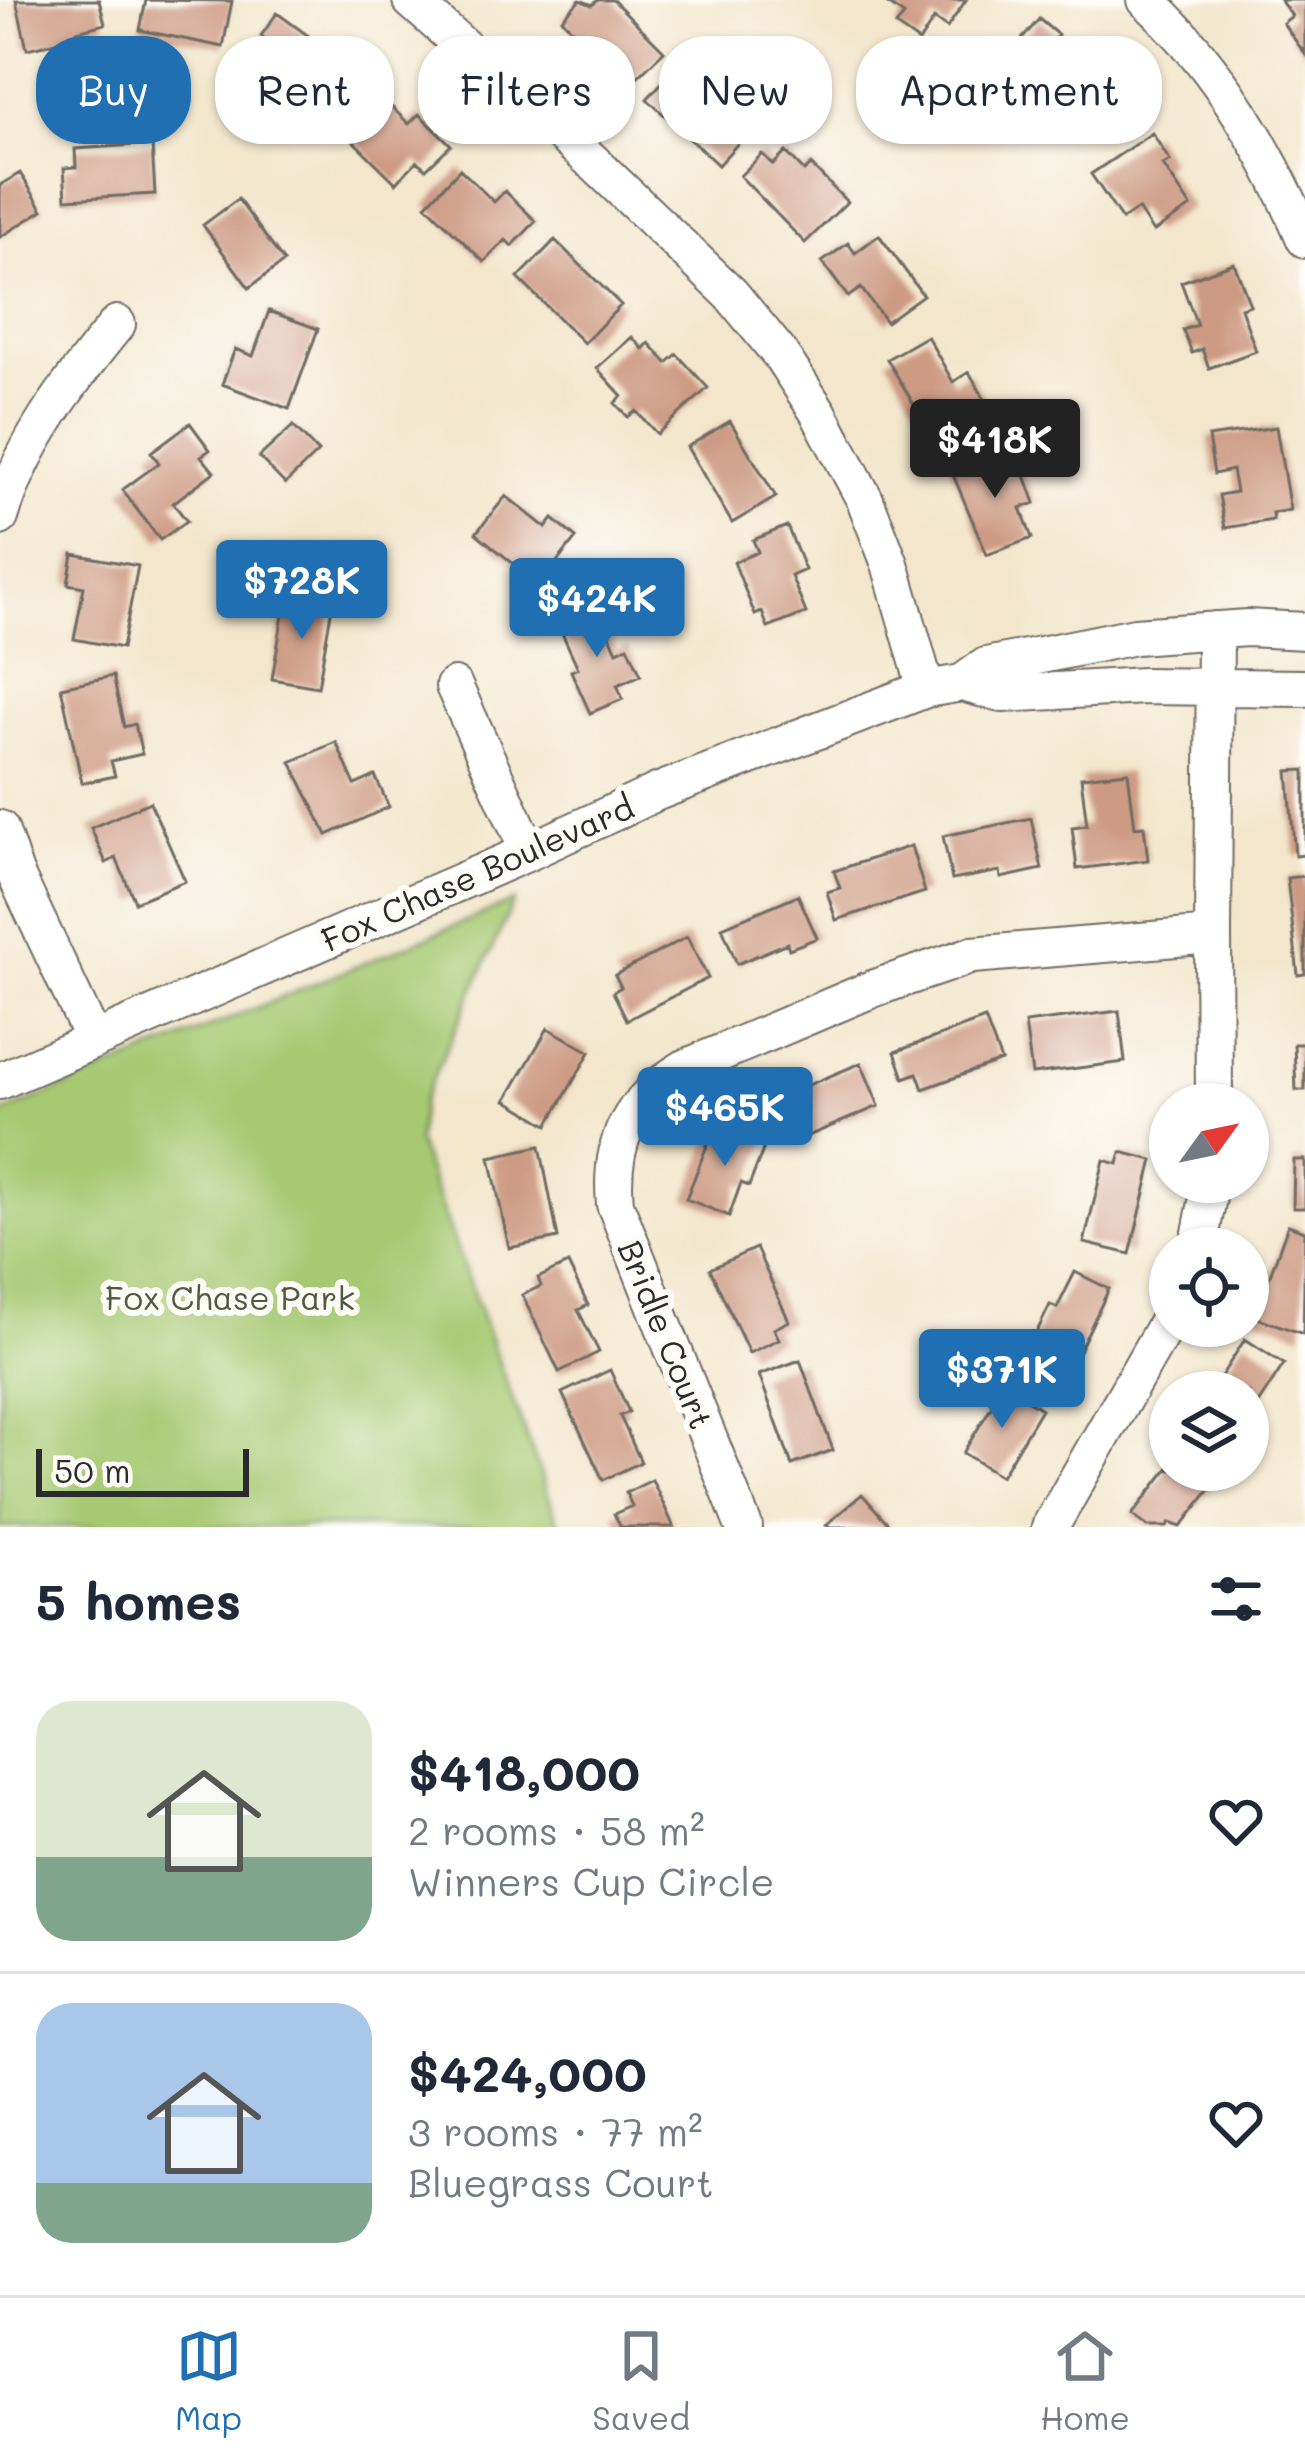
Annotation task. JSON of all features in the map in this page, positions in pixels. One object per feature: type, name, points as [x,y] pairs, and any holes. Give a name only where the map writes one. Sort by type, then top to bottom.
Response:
[{"type":"street","points":[[411,0],[731,294],[780,354],[818,412],[865,500],[944,686],[1002,694],[1144,686],[1305,688]]},
{"type":"street","points":[[1146,0],[1234,104],[1285,191],[1305,239]]},
{"type":"street","points":[[0,517],[35,436],[69,383],[117,324]]},
{"type":"street","points":[[1214,1083],[1215,630]]},
{"type":"street","name":"Fox Chase Boulevard","points":[[0,1081],[657,792],[944,686],[986,666],[1135,636],[1215,630],[1305,631]]},
{"type":"street","points":[[454,686],[529,851]]},
{"type":"street","points":[[0,829],[15,873],[92,1039]]},
{"type":"street","name":"Bridle Court","points":[[744,1527],[615,1204],[616,1147],[642,1101],[685,1068],[872,988],[973,955],[1213,935]]},
{"type":"street","points":[[1050,1527],[1153,1347]]},
{"type":"green space","name":"Fox Chase Park","points":[[514,901],[422,1102],[417,1142],[560,1527],[0,1527],[0,1114]]},
{"type":"building","points":[[16,0],[99,0],[105,24],[77,31],[78,36],[36,36],[36,47],[27,49]]},
{"type":"building","points":[[146,0],[232,1],[225,36],[215,36],[215,45],[191,40],[191,36],[140,30]]},
{"type":"building","points":[[580,0],[592,5],[613,0],[659,46],[659,56],[635,79],[635,36],[579,36],[562,19]]},
{"type":"building","points":[[882,0],[966,0],[947,28],[934,19],[923,36],[910,36],[896,26],[904,15]]},
{"type":"building","points":[[1280,0],[1305,0],[1305,54],[1283,23],[1292,16]]},
{"type":"building","points":[[277,13],[309,36],[261,36]]},
{"type":"building","points":[[1039,19],[1058,35],[1057,36],[1025,36]]},
{"type":"building","points":[[659,86],[659,110],[647,99]]},
{"type":"building","points":[[394,109],[409,124],[418,115],[418,144],[451,145],[426,169],[417,161],[396,183],[356,144],[394,144]]},
{"type":"building","points":[[152,144],[155,194],[66,199],[64,168],[76,167],[75,149]]},
{"type":"building","points":[[695,144],[737,144],[718,165]]},
{"type":"building","points":[[1136,144],[1159,144],[1170,161],[1163,165],[1191,207],[1153,232],[1138,209],[1122,220],[1091,174]]},
{"type":"building","points":[[786,152],[804,171],[811,165],[847,202],[805,243],[740,176],[762,154],[773,165]]},
{"type":"building","points":[[460,169],[494,202],[505,191],[536,221],[512,246],[506,240],[484,262],[426,205]]},
{"type":"building","points":[[20,173],[43,210],[0,237],[0,185]]},
{"type":"building","points":[[238,199],[284,262],[249,288],[203,225]]},
{"type":"building","points":[[879,235],[923,295],[886,322],[861,288],[848,297],[822,262],[848,243],[855,253]]},
{"type":"building","points":[[555,240],[621,305],[584,343],[518,278]]},
{"type":"building","points":[[1234,263],[1250,305],[1241,308],[1256,351],[1209,368],[1202,349],[1192,353],[1183,330],[1197,325],[1181,282]]},
{"type":"building","points":[[269,311],[318,329],[289,409],[222,384],[235,349],[253,356]]},
{"type":"building","points":[[927,336],[953,382],[969,372],[985,400],[959,415],[964,423],[935,440],[887,359]]},
{"type":"building","points":[[632,337],[643,349],[649,343],[667,363],[677,354],[708,388],[657,434],[636,411],[628,417],[615,403],[622,396],[597,368]]},
{"type":"building","points":[[730,421],[776,497],[732,523],[687,447]]},
{"type":"building","points":[[190,423],[210,450],[201,456],[214,472],[173,503],[187,521],[160,540],[122,490],[159,463],[151,452]]},
{"type":"building","points":[[293,426],[318,452],[285,484],[259,457]]},
{"type":"building","points":[[1276,427],[1290,510],[1272,513],[1273,520],[1225,528],[1219,495],[1236,492],[1232,470],[1214,474],[1208,437]]},
{"type":"building","points":[[981,453],[987,470],[1019,459],[1035,503],[1021,508],[1032,538],[987,555],[949,465]]},
{"type":"building","points":[[506,496],[546,528],[553,519],[576,538],[557,562],[568,570],[549,593],[476,533]]},
{"type":"building","points":[[787,526],[805,570],[791,576],[806,613],[768,628],[762,612],[755,615],[734,562],[758,552],[753,540]]},
{"type":"building","points":[[73,554],[138,566],[122,648],[74,639],[84,587],[68,584]]},
{"type":"building","points":[[286,597],[332,606],[318,687],[272,679]]},
{"type":"building","points":[[597,607],[617,651],[628,646],[641,675],[617,685],[623,699],[590,713],[571,671],[578,668],[558,624]]},
{"type":"building","points":[[113,676],[124,727],[135,724],[142,754],[111,761],[115,776],[82,783],[61,687]]},
{"type":"building","points":[[336,742],[355,785],[375,776],[389,807],[327,835],[291,762]]},
{"type":"building","points":[[1305,770],[1305,855],[1295,856],[1288,771]]},
{"type":"building","points":[[1128,772],[1135,827],[1144,826],[1148,860],[1077,869],[1072,827],[1087,825],[1081,777]]},
{"type":"building","points":[[150,802],[185,881],[135,902],[116,858],[106,863],[91,828]]},
{"type":"building","points":[[1031,818],[1042,869],[1001,878],[1000,871],[952,880],[943,836]]},
{"type":"building","points":[[911,846],[925,892],[836,920],[827,892],[840,888],[834,871]]},
{"type":"building","points":[[1305,876],[1305,974],[1298,975],[1287,878]]},
{"type":"building","points":[[798,895],[817,938],[789,949],[787,943],[737,964],[722,927]]},
{"type":"building","points":[[687,937],[708,978],[627,1020],[613,992],[621,987],[615,975]]},
{"type":"building","points":[[1119,1011],[1125,1062],[1032,1074],[1025,1023]]},
{"type":"building","points":[[985,1019],[1001,1061],[923,1089],[917,1073],[904,1078],[895,1052]]},
{"type":"building","points":[[548,1028],[590,1052],[548,1125],[506,1100]]},
{"type":"building","points":[[1294,1044],[1305,1044],[1305,1090],[1296,1090]]},
{"type":"building","points":[[861,1063],[879,1106],[801,1139],[795,1125],[784,1129],[772,1100]]},
{"type":"building","points":[[716,1123],[766,1142],[749,1186],[741,1183],[729,1216],[686,1199]]},
{"type":"building","points":[[540,1146],[558,1238],[509,1248],[490,1157]]},
{"type":"building","points":[[1121,1152],[1149,1159],[1130,1254],[1084,1243],[1104,1160],[1118,1164]]},
{"type":"building","points":[[1294,1160],[1305,1160],[1305,1208],[1293,1208]]},
{"type":"building","points":[[1288,1225],[1305,1231],[1303,1334],[1269,1322],[1269,1278]]},
{"type":"building","points":[[756,1248],[789,1321],[774,1329],[779,1339],[749,1353],[710,1269]]},
{"type":"building","points":[[568,1264],[588,1305],[578,1310],[599,1352],[559,1372],[522,1295],[541,1286],[538,1278]]},
{"type":"building","points":[[1075,1272],[1109,1289],[1066,1378],[1024,1358],[1050,1305],[1057,1308]]},
{"type":"building","points":[[1240,1347],[1257,1347],[1284,1364],[1269,1387],[1269,1371],[1224,1371]]},
{"type":"building","points":[[800,1360],[833,1450],[792,1465],[759,1375]]},
{"type":"building","points":[[610,1370],[629,1412],[620,1416],[641,1462],[603,1480],[562,1393]]},
{"type":"building","points":[[1004,1386],[1041,1409],[1001,1476],[963,1453]]},
{"type":"building","points":[[652,1480],[674,1527],[621,1527],[614,1514],[632,1506],[626,1493]]},
{"type":"building","points":[[1151,1491],[1209,1491],[1181,1527],[1170,1523],[1148,1527],[1132,1515]]},
{"type":"building","points":[[862,1494],[891,1527],[826,1525]]}]
